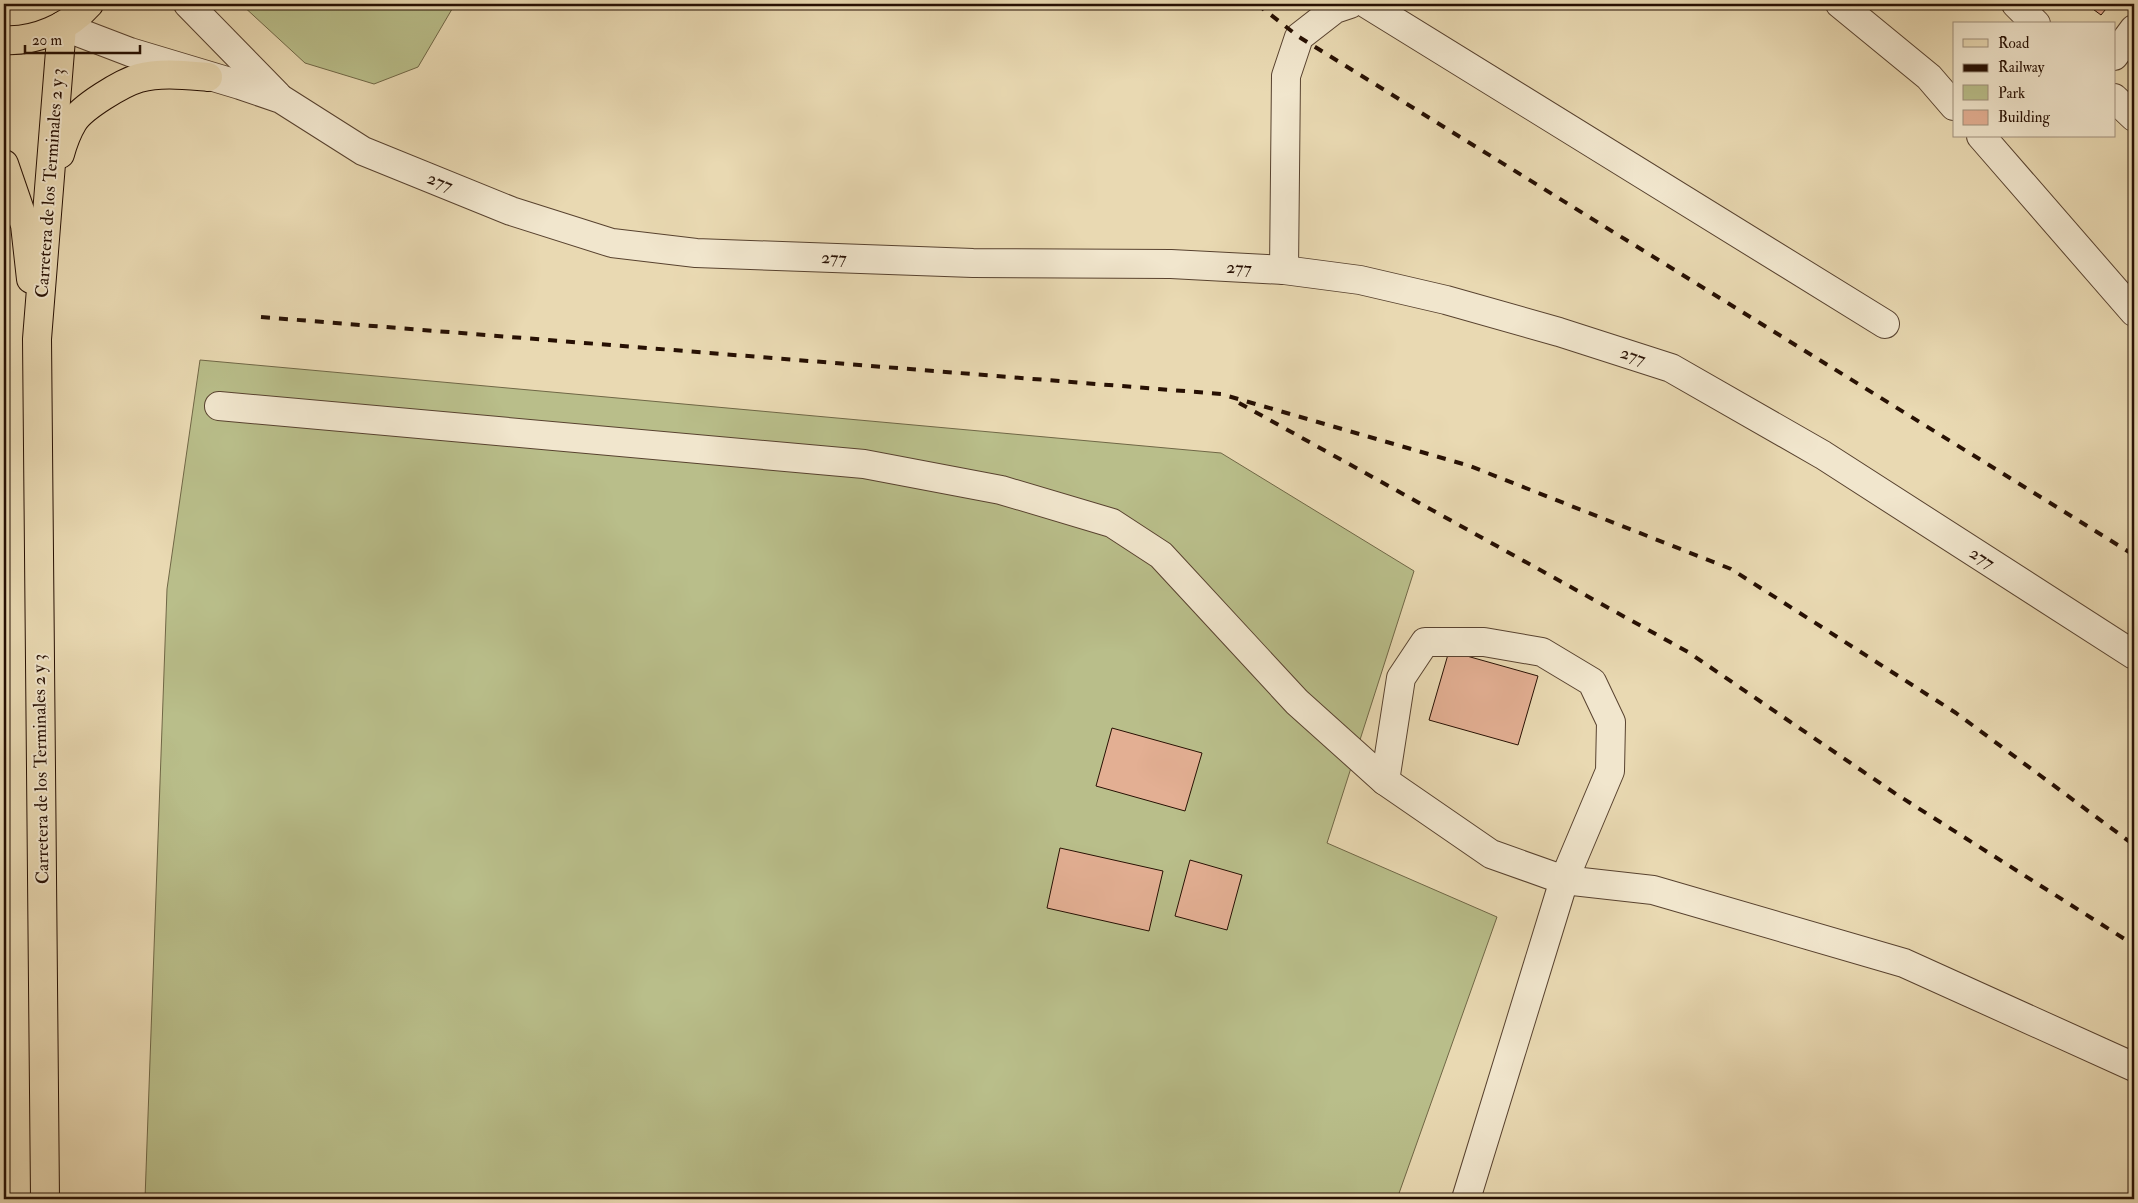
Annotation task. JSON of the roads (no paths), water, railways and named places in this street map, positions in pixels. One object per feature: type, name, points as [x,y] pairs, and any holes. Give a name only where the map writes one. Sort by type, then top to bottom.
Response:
[{"type":"main road","points":[[4,40],[38,36],[62,26],[89,4]]},
{"type":"main road","name":"Carretera de los Terminales 2 y 3","points":[[37,339],[51,186],[62,26]]},
{"type":"main road","points":[[51,186],[64,141],[74,120],[96,101],[138,78],[167,74],[208,76]]},
{"type":"main road","name":"Carretera de los Terminales 2 y 3","points":[[4,164],[25,225],[37,339],[45,1199]]},
{"type":"street","name":"277","points":[[188,4],[281,99]]},
{"type":"street","points":[[1284,270],[1286,76],[1299,37],[1334,9],[1350,4]]},
{"type":"street","points":[[1367,4],[1885,324]]},
{"type":"street","points":[[1840,4],[1928,77],[1953,105]]},
{"type":"street","points":[[2016,4],[2034,22]]},
{"type":"street","name":"277","points":[[62,26],[130,52],[240,84],[281,99],[363,151],[512,210],[612,243],[696,253],[973,263],[1171,264],[1284,270],[1360,280],[1446,300],[1559,332],[1671,368],[1823,455],[2134,654]]},
{"type":"street","points":[[2116,53],[2134,29]]},
{"type":"street","points":[[2116,100],[2134,118]]},
{"type":"street","points":[[1982,138],[2134,312]]},
{"type":"street","points":[[219,406],[864,464],[1001,490],[1112,523],[1162,555],[1297,702],[1385,781],[1491,854],[1564,880],[1653,890],[1904,963],[2134,1067]]},
{"type":"street","points":[[1385,781],[1401,678],[1425,642],[1484,642],[1542,652],[1592,682],[1611,722],[1610,771],[1564,880],[1466,1199]]},
{"type":"railway","points":[[1257,4],[1299,37],[2134,555]]},
{"type":"railway","points":[[261,317],[1221,394],[1470,466],[1731,569],[1956,713],[2134,845]]},
{"type":"railway","points":[[1239,403],[1688,652],[1896,794],[2134,945]]}]
